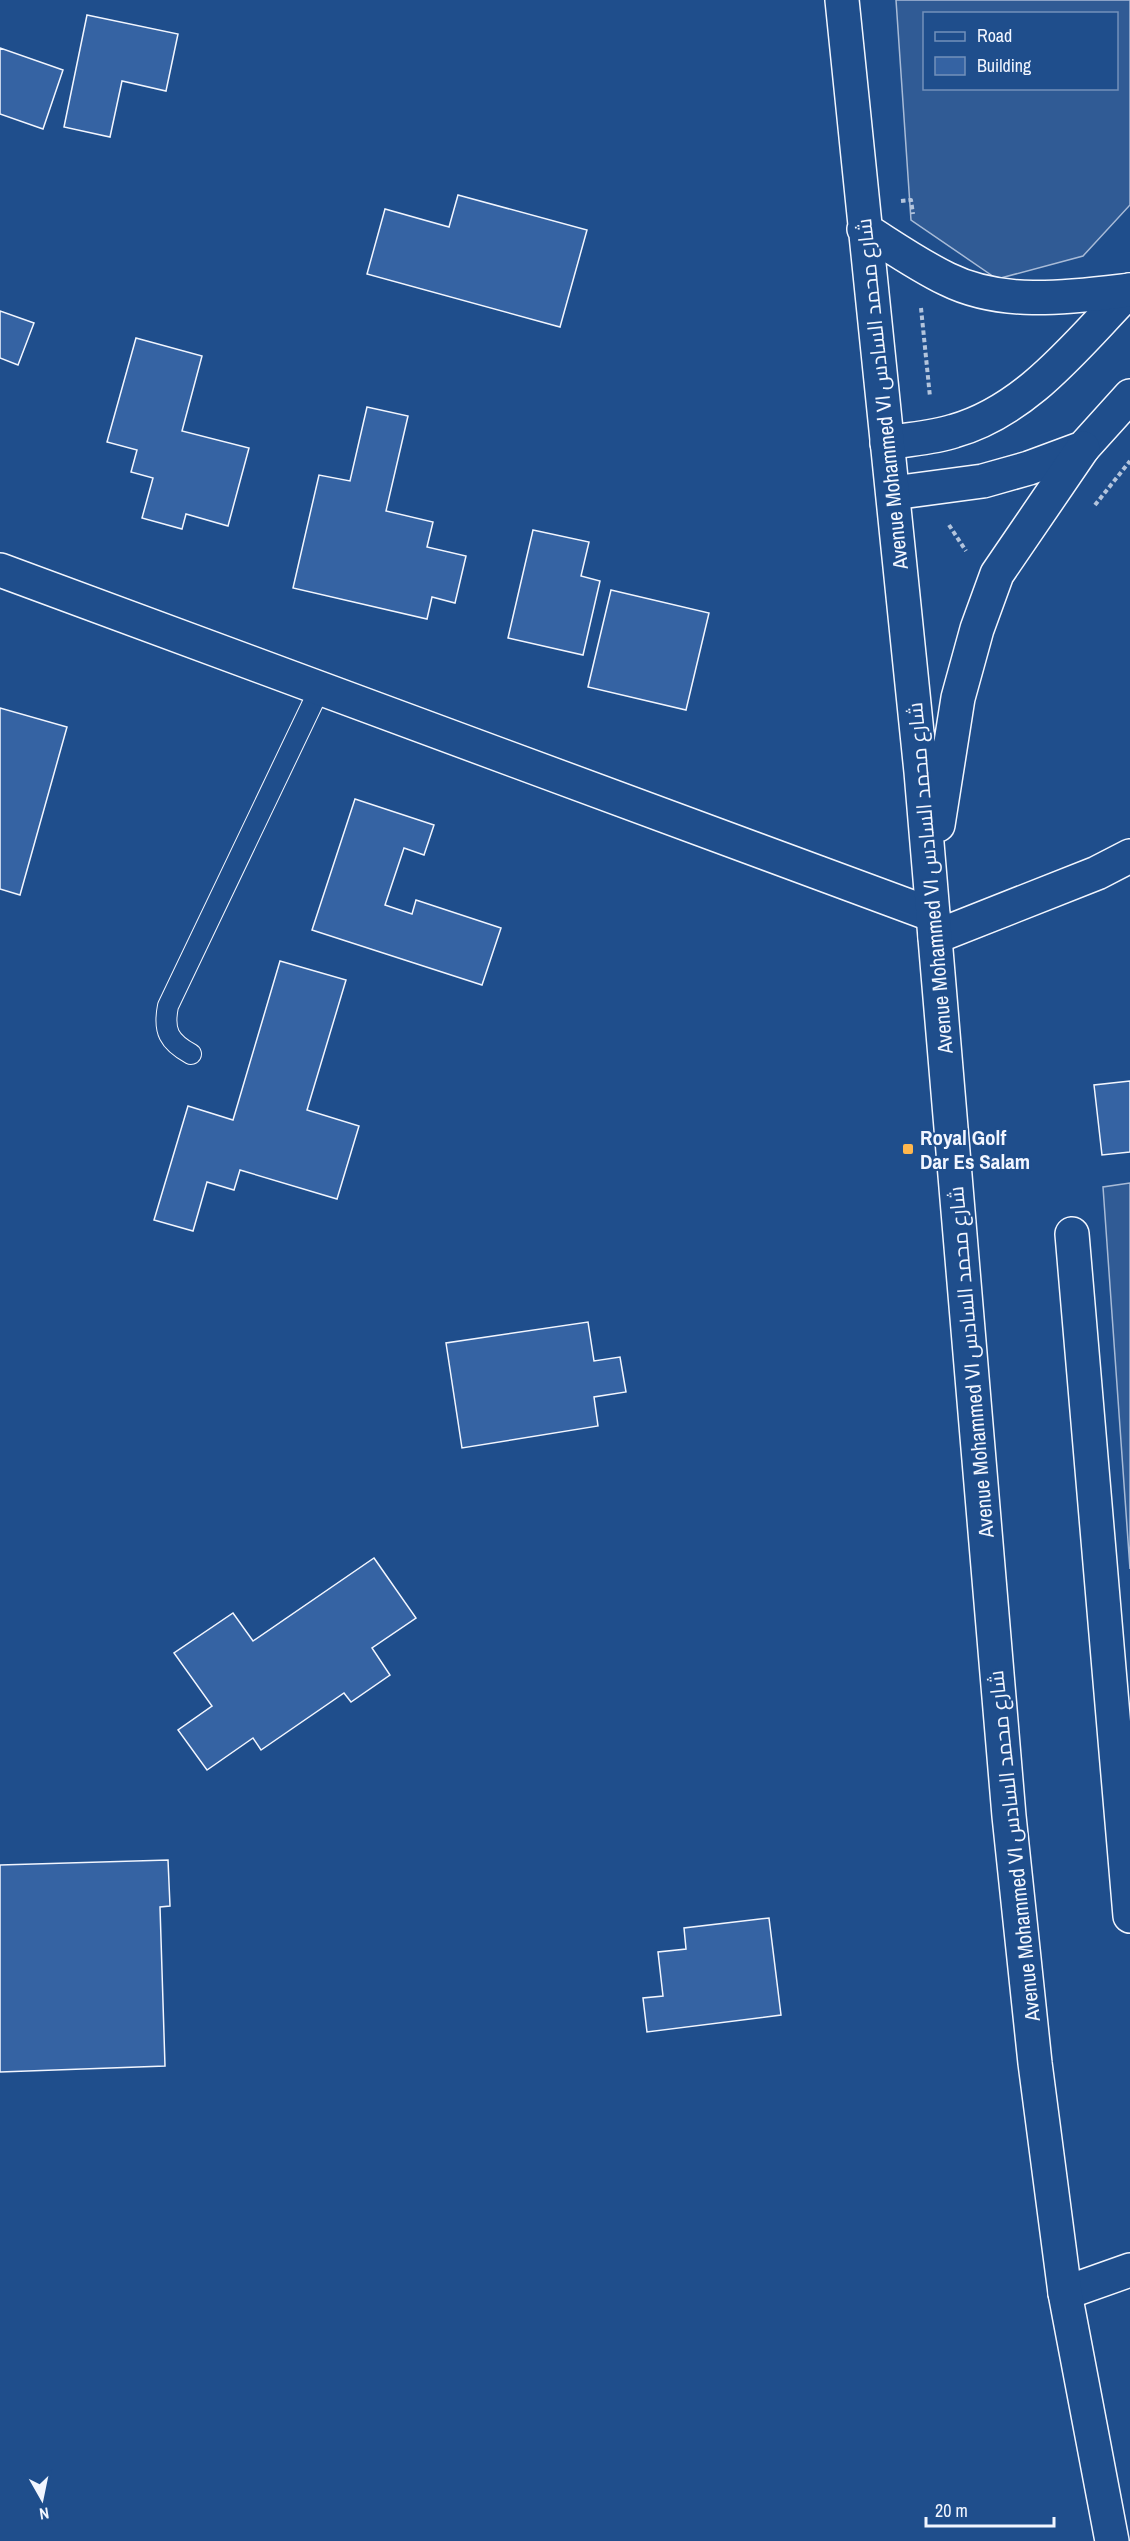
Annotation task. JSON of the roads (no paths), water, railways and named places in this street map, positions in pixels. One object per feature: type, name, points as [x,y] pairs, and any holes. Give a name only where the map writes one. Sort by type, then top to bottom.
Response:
[{"type":"main road","name":"Avenue Mohammed VI شارع محمد السادس","points":[[842,0],[864,229],[913,677],[1009,1816],[1035,2063],[1065,2293],[1112,2541]]},
{"type":"main road","points":[[864,229],[949,280],[978,291],[1018,297],[1071,297],[1130,290]]},
{"type":"main road","points":[[887,443],[954,431],[988,418],[1018,401],[1130,290]]},
{"type":"main road","points":[[930,880],[958,698],[977,629],[997,574],[1083,448],[1130,396]]},
{"type":"main road","points":[[893,493],[983,480],[1029,468],[1083,448]]},
{"type":"main road","points":[[0,570],[320,688],[934,926],[1097,873],[1130,856]]},
{"type":"main road","points":[[1072,1234],[1130,1916]]},
{"type":"main road","points":[[1065,2293],[1130,2270]]},
{"type":"lane","points":[[190,1054],[177,1046],[171,1038],[167,1028],[168,1006],[320,688]]},
{"type":"place","name":"Royal Golf Dar Es Salam","points":[[908,1149]]}]
